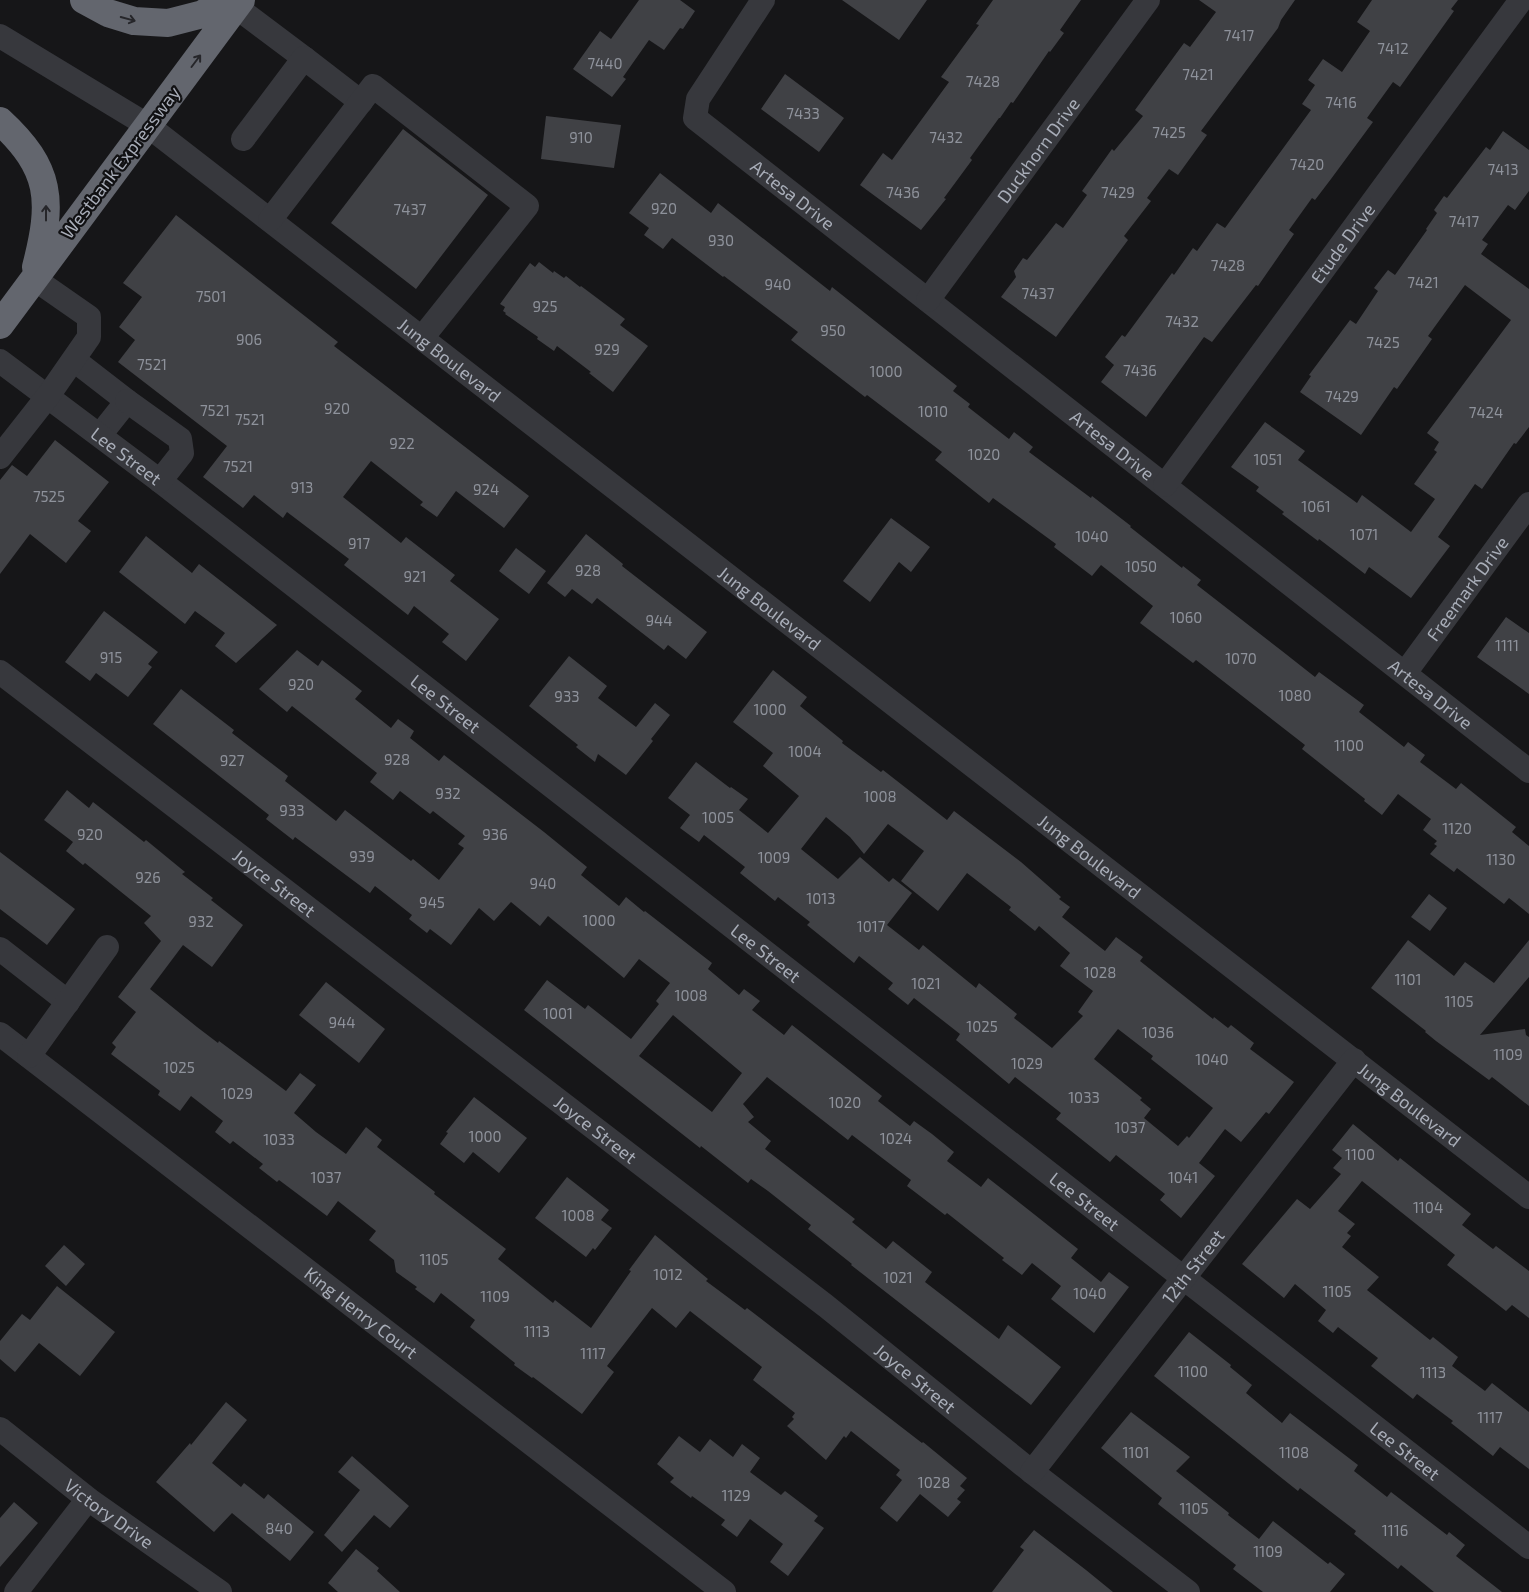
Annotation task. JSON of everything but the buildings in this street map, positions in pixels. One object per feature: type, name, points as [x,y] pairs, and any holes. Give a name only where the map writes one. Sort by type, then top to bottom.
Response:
[{"type":"highway","points":[[84,0],[108,13],[134,21],[168,23],[203,14],[233,2]]},
{"type":"highway","name":"Westbank Expressway","points":[[0,325],[147,126],[233,2]]},
{"type":"highway","points":[[0,121],[34,159],[42,180],[47,214],[44,235],[33,278]]},
{"type":"street","name":"Artesa Drive","points":[[762,0],[698,99],[695,118],[1529,771]]},
{"type":"street","name":"Duckhorn Drive","points":[[928,300],[1148,0]]},
{"type":"street","name":"Etude Drive","points":[[1165,485],[1521,0]]},
{"type":"street","points":[[233,2],[361,102]]},
{"type":"street","name":"Jung Boulevard","points":[[0,36],[147,126],[1529,1197]]},
{"type":"street","points":[[243,139],[304,58]]},
{"type":"street","points":[[270,220],[373,86],[527,206],[422,338]]},
{"type":"street","points":[[0,456],[48,396],[89,338],[89,317],[33,278]]},
{"type":"street","points":[[74,360],[180,439],[182,453],[160,481]]},
{"type":"street","name":"Lee Street","points":[[0,361],[160,481],[1529,1546]]},
{"type":"street","points":[[100,435],[127,401]]},
{"type":"street","name":"Freemark Drive","points":[[1405,673],[1529,504]]},
{"type":"street","name":"Joyce Street","points":[[0,672],[826,1306],[1032,1472],[1188,1592]]},
{"type":"street","points":[[29,1056],[107,947]]},
{"type":"street","points":[[0,949],[68,1002]]},
{"type":"street","name":"King Henry Court","points":[[0,1034],[724,1592]]},
{"type":"street","name":"12th Street","points":[[1032,1472],[1354,1060]]},
{"type":"street","name":"Victory Drive","points":[[0,1429],[88,1499],[220,1592]]},
{"type":"street","points":[[16,1592],[88,1499]]}]
